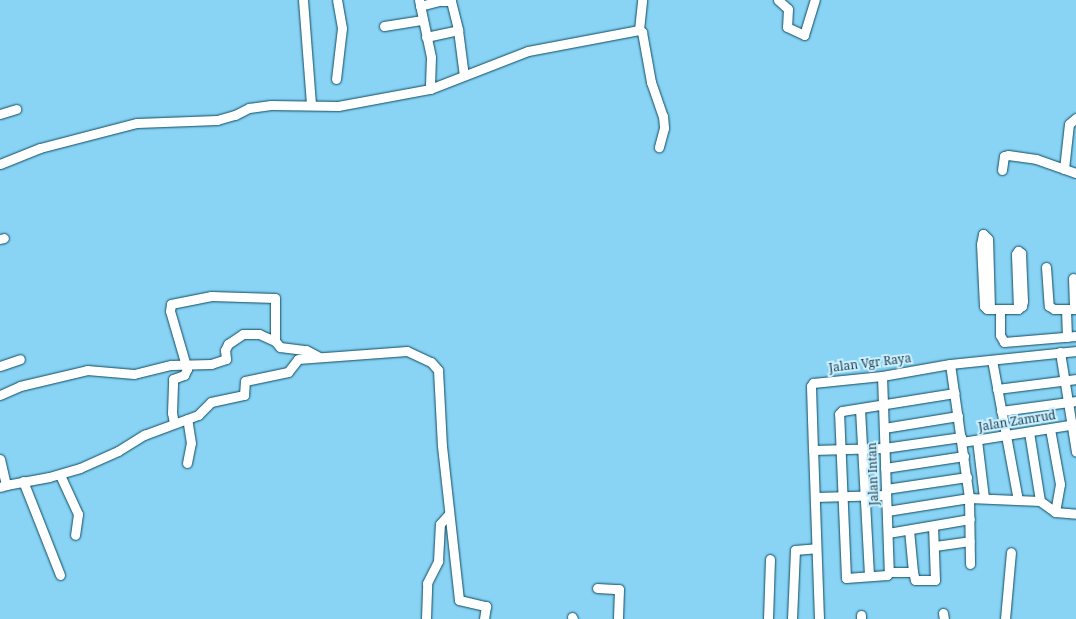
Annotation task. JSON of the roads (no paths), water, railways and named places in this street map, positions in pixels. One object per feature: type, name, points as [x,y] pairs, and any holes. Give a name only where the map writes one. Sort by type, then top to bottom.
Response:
[{"type":"street","points":[[303,0],[311,105]]},
{"type":"street","points":[[336,78],[342,28],[337,0]]},
{"type":"street","points":[[642,0],[639,30],[642,32],[651,82],[664,116],[664,128],[659,148]]},
{"type":"street","points":[[778,0],[788,9],[787,27],[804,35],[815,0]]},
{"type":"street","points":[[430,89],[431,57],[420,3],[451,1],[458,30],[464,76]]},
{"type":"street","points":[[384,26],[423,20]]},
{"type":"street","points":[[426,37],[458,30]]},
{"type":"street","points":[[0,164],[40,148],[137,123],[217,120],[235,116],[249,108],[271,104],[311,105],[325,108],[430,89],[528,51],[639,30]]},
{"type":"street","points":[[0,114],[16,109]]},
{"type":"street","points":[[1064,169],[1069,124],[1076,118]]},
{"type":"street","points":[[1002,170],[1006,155],[1036,159],[1076,173]]},
{"type":"street","points":[[990,309],[988,239],[983,234],[981,239],[983,304],[985,308],[990,309],[1018,309],[1022,306],[1024,302],[1021,253],[1018,251],[1016,254],[1018,309]]},
{"type":"street","points":[[1046,267],[1049,306],[1054,309],[1072,309]]},
{"type":"street","points":[[1000,309],[1000,335],[1004,342],[1072,337],[1073,278]]},
{"type":"street","points":[[174,424],[172,413],[173,379],[186,372],[186,366],[170,311],[172,304],[211,296],[275,298],[275,341]]},
{"type":"street","points":[[0,395],[20,386],[86,370],[134,374],[171,365],[211,364],[226,359],[225,350],[228,344],[242,334],[259,334],[275,341],[280,347],[306,350],[320,358]]},
{"type":"street","name":"Jalan Vgr Raya","points":[[819,619],[811,386],[813,383],[882,376],[950,364],[1076,350]]},
{"type":"street","points":[[0,459],[3,486],[60,475],[110,455],[144,435],[200,413],[211,402],[244,395],[243,384],[246,381],[288,372],[298,359],[407,351],[435,366],[438,373],[449,514],[460,600],[486,606],[484,619]]},
{"type":"street","points":[[1060,352],[1065,381],[1072,402],[1076,452]]},
{"type":"street","points":[[0,366],[20,359]]},
{"type":"street","points":[[992,360],[1018,500]]},
{"type":"street","points":[[950,364],[967,477],[970,519],[970,564]]},
{"type":"street","name":"Jalan Intan","points":[[882,376],[889,572]]},
{"type":"street","points":[[997,389],[1076,379]]},
{"type":"street","points":[[913,572],[889,572],[887,575],[846,578],[839,414],[842,411],[955,393]]},
{"type":"street","points":[[1001,411],[1072,402]]},
{"type":"street","points":[[860,409],[869,576]]},
{"type":"street","points":[[884,428],[958,416]]},
{"type":"street","points":[[187,419],[191,443],[187,463]]},
{"type":"street","name":"Jalan Zamrud","points":[[813,450],[884,448],[962,439],[978,440],[1074,424]]},
{"type":"street","points":[[1050,429],[1060,484],[1055,512]]},
{"type":"street","points":[[1029,432],[1040,501]]},
{"type":"street","points":[[978,440],[984,498]]},
{"type":"street","points":[[885,468],[964,456]]},
{"type":"street","points":[[60,475],[78,514],[75,535]]},
{"type":"street","points":[[815,497],[866,495],[967,477]]},
{"type":"street","points":[[24,481],[60,575]]},
{"type":"street","points":[[887,511],[969,498],[984,498],[1040,501],[1055,512],[1076,514]]},
{"type":"street","points":[[426,619],[427,583],[438,561],[440,524],[449,514]]},
{"type":"street","points":[[888,533],[970,519]]},
{"type":"street","points":[[909,530],[914,580],[934,582],[935,546],[933,526]]},
{"type":"street","points":[[935,546],[970,541]]},
{"type":"street","points":[[792,619],[795,550],[816,548]]},
{"type":"street","points":[[1006,619],[1011,552]]},
{"type":"street","points":[[768,619],[770,559]]},
{"type":"street","points":[[597,588],[619,589],[618,619]]}]
